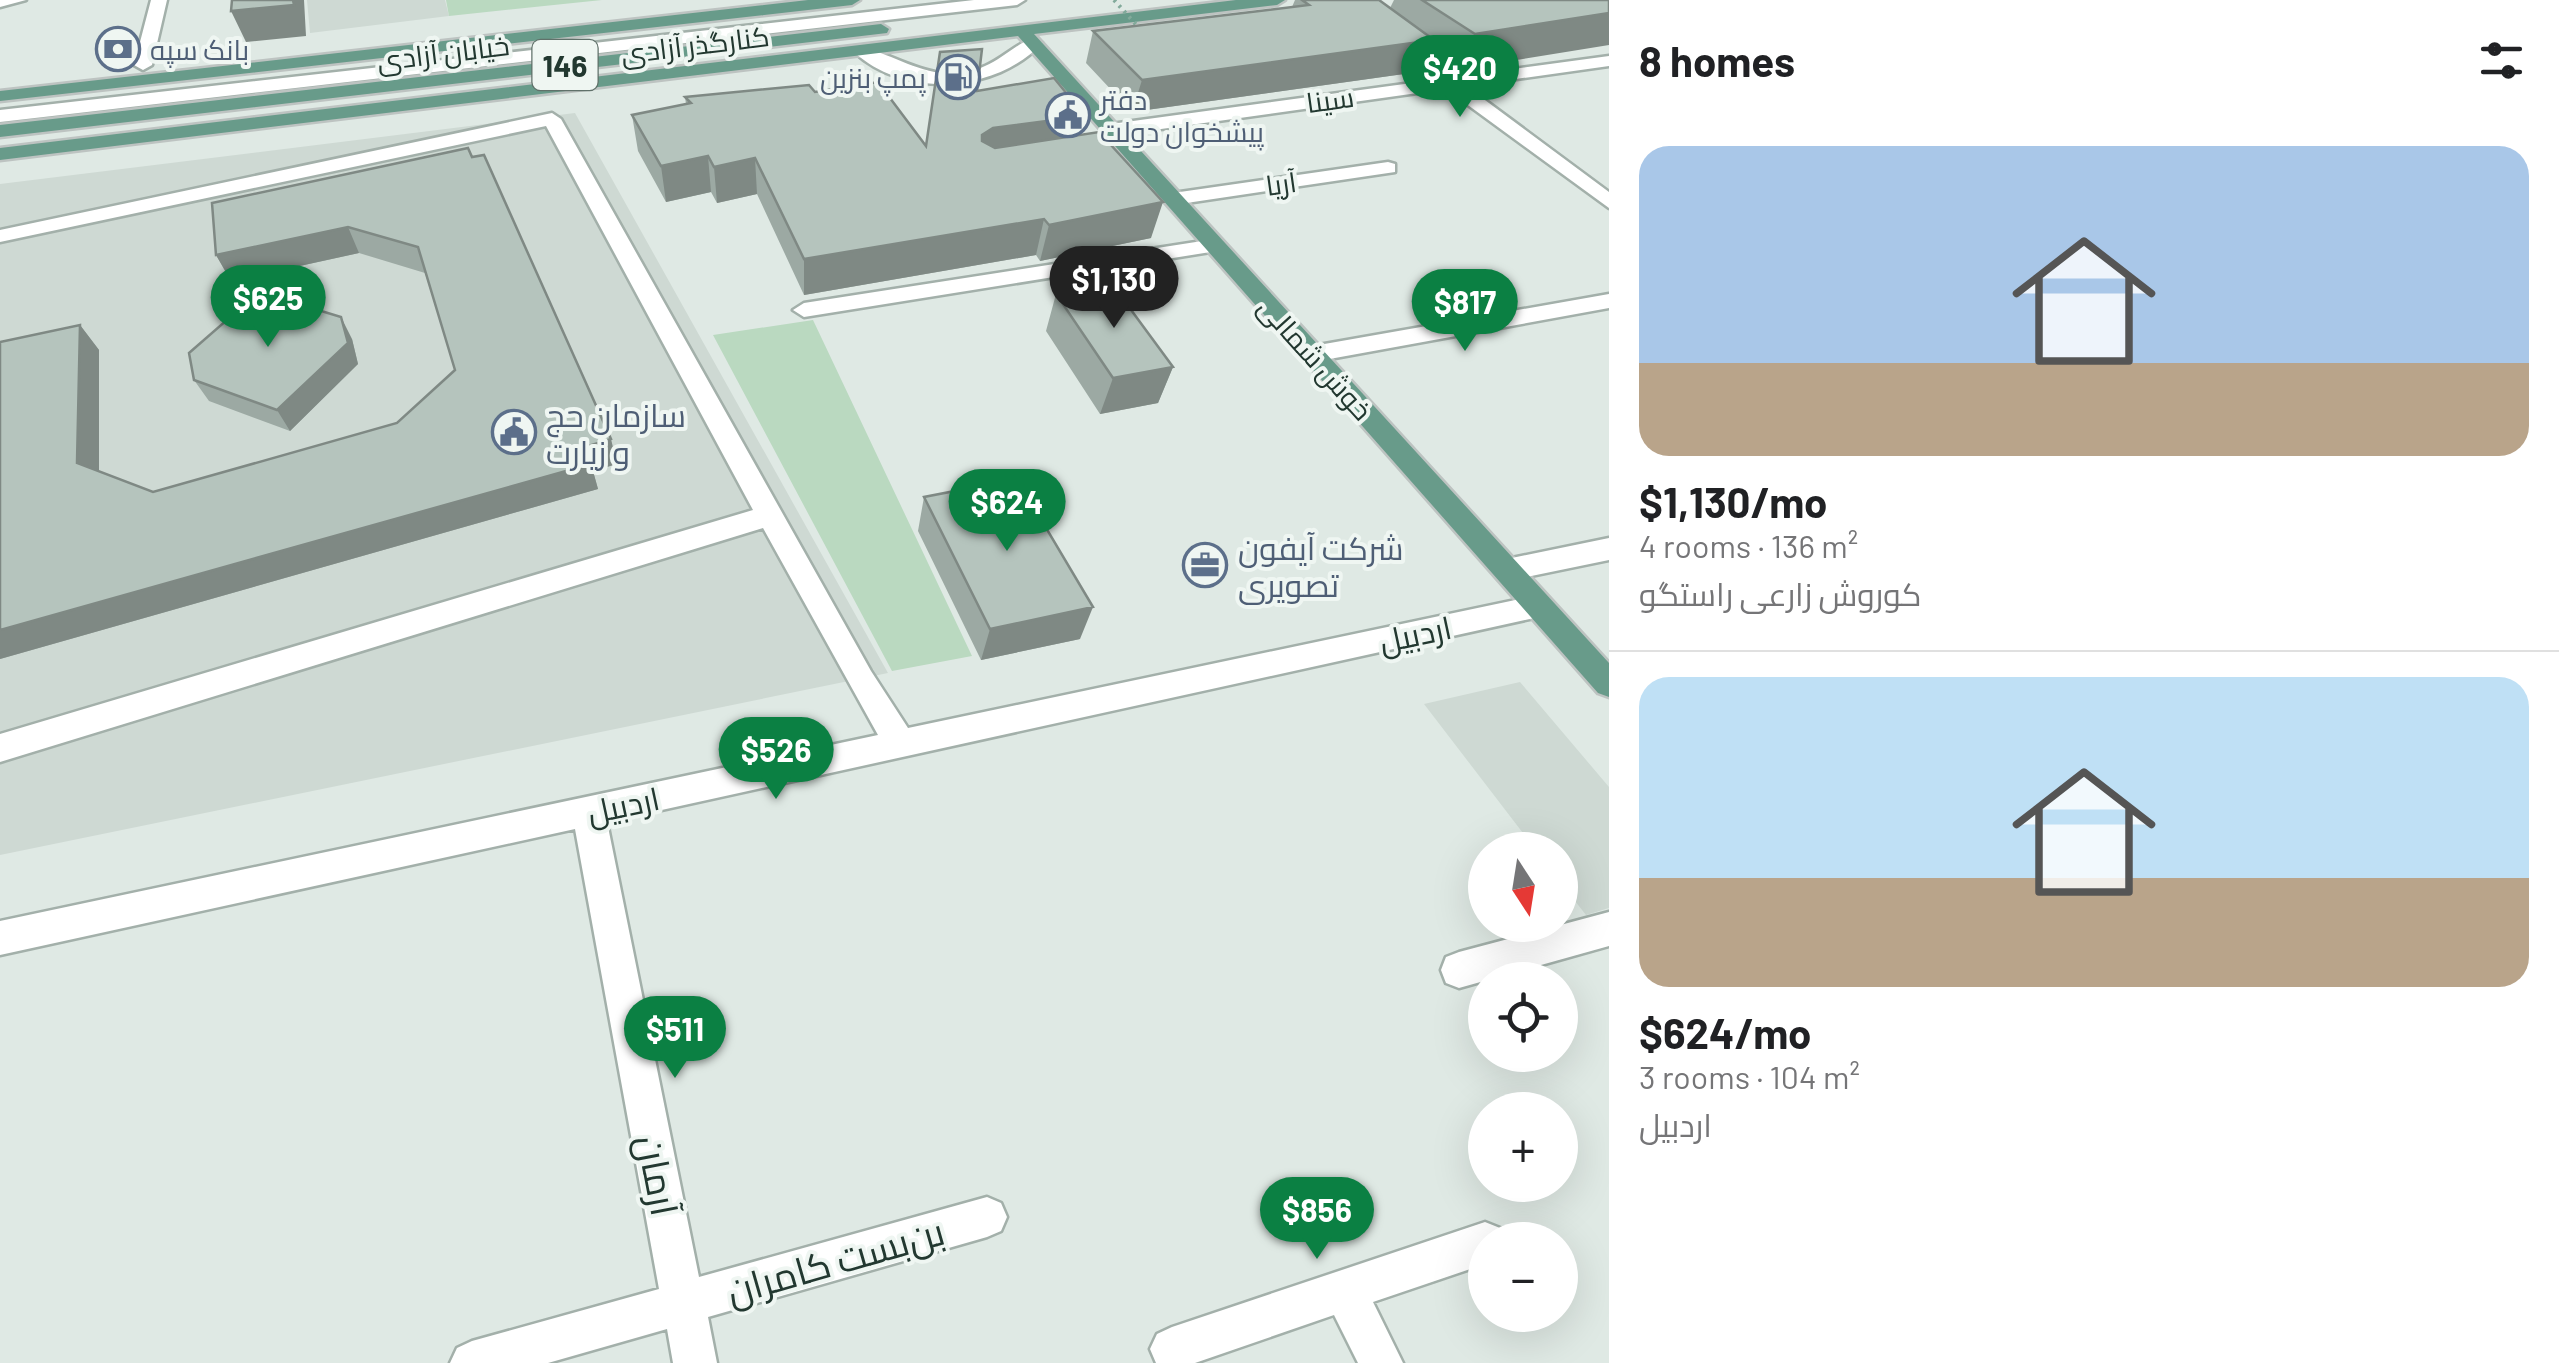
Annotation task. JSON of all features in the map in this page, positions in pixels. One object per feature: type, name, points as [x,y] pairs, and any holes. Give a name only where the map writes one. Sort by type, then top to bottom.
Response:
[{"type":"main road","name":"کنارگذر آزادی","points":[[0,80],[726,0]]},
{"type":"main road","name":"خیابان آزادی","points":[[0,96],[852,0]]},
{"type":"main road","name":"خیابان آزادی","points":[[0,130],[1130,0]]},
{"type":"main road","name":"کنارگذر آزادی","points":[[0,154],[863,52],[1028,38],[1278,0]]},
{"type":"main road","name":"خوش شمالی","points":[[1028,38],[1111,130],[1124,154],[1173,198],[1609,684]]},
{"type":"street","points":[[0,2],[18,0]]},
{"type":"street","points":[[143,64],[159,0]]},
{"type":"street","points":[[0,112],[950,0]]},
{"type":"street","points":[[0,112],[1017,0]]},
{"type":"street","points":[[1340,0],[1609,202]]},
{"type":"street","points":[[863,52],[902,73],[928,79],[976,79],[1007,65],[1028,38]]},
{"type":"street","name":"سینا","points":[[1111,130],[1609,61]]},
{"type":"street","points":[[0,236],[552,119],[768,516],[860,680],[901,744]]},
{"type":"street","name":"آریا","points":[[1173,198],[1388,168]]},
{"type":"street","points":[[804,310],[1214,244]]},
{"type":"street","points":[[1313,354],[1609,302]]},
{"type":"street","points":[[0,748],[768,516]]},
{"type":"street","name":"اردبیل","points":[[0,938],[901,744],[1521,586],[1609,548]]},
{"type":"street","name":"آرمان","points":[[588,811],[695,1363]]},
{"type":"street","points":[[1460,970],[1609,929]]},
{"type":"street","name":"بن‌بست کامران","points":[[472,1363],[988,1217]]},
{"type":"street","points":[[1172,1350],[1468,1249]]},
{"type":"street","points":[[1344,1291],[1380,1363]]},
{"type":"path","points":[[1114,0],[1140,28]]},
{"type":"shaded area","points":[[307,0],[445,0],[449,16],[310,33]]},
{"type":"shaded area","points":[[575,113],[888,673],[0,855],[0,184]]},
{"type":"shaded area","points":[[1520,682],[1609,787],[1609,908],[1586,915],[1578,905],[1578,832],[1522,832],[1424,704]]},
{"type":"green space","points":[[446,0],[602,0],[449,16]]},
{"type":"green space","points":[[813,320],[972,656],[892,671],[713,335]]},
{"type":"building","points":[[232,0],[293,0],[294,5],[231,11]]},
{"type":"building","points":[[1302,0],[1379,0],[1434,40],[1142,80],[1093,31],[1309,5]]},
{"type":"building","points":[[1422,0],[1609,0],[1609,13],[1475,34]]},
{"type":"building","points":[[982,49],[977,91],[1054,78],[1085,116],[993,128],[982,135],[982,141],[995,148],[1099,132],[1163,202],[1049,225],[1044,219],[804,259],[755,158],[714,167],[708,156],[661,166],[632,115],[691,103],[685,97],[809,85],[815,92],[878,82],[926,146],[940,52]]},
{"type":"building","name":"سازمان حج و زیارت","points":[[468,148],[472,157],[484,155],[611,439],[585,447],[591,464],[0,630],[0,342],[80,325],[77,463],[153,492],[397,423],[455,370],[418,247],[348,227],[216,255],[212,203]]},
{"type":"building","points":[[1112,284],[1173,367],[1113,378],[1056,294]]},
{"type":"building","points":[[259,292],[341,317],[348,343],[277,410],[194,380],[189,353]]},
{"type":"building","points":[[1017,479],[1093,607],[990,629],[924,497]]},
{"type":"place","name":"بانک سپه","points":[[118,49]]},
{"type":"place","name":"پمپ بنزین","points":[[958,77]]},
{"type":"place","name":"دفتر پیشخوان دولت","points":[[1068,115]]},
{"type":"place","name":"سازمان حج و زیارت","points":[[514,432]]},
{"type":"place","name":"شرکت آیفون تصویری","points":[[1205,565]]}]
